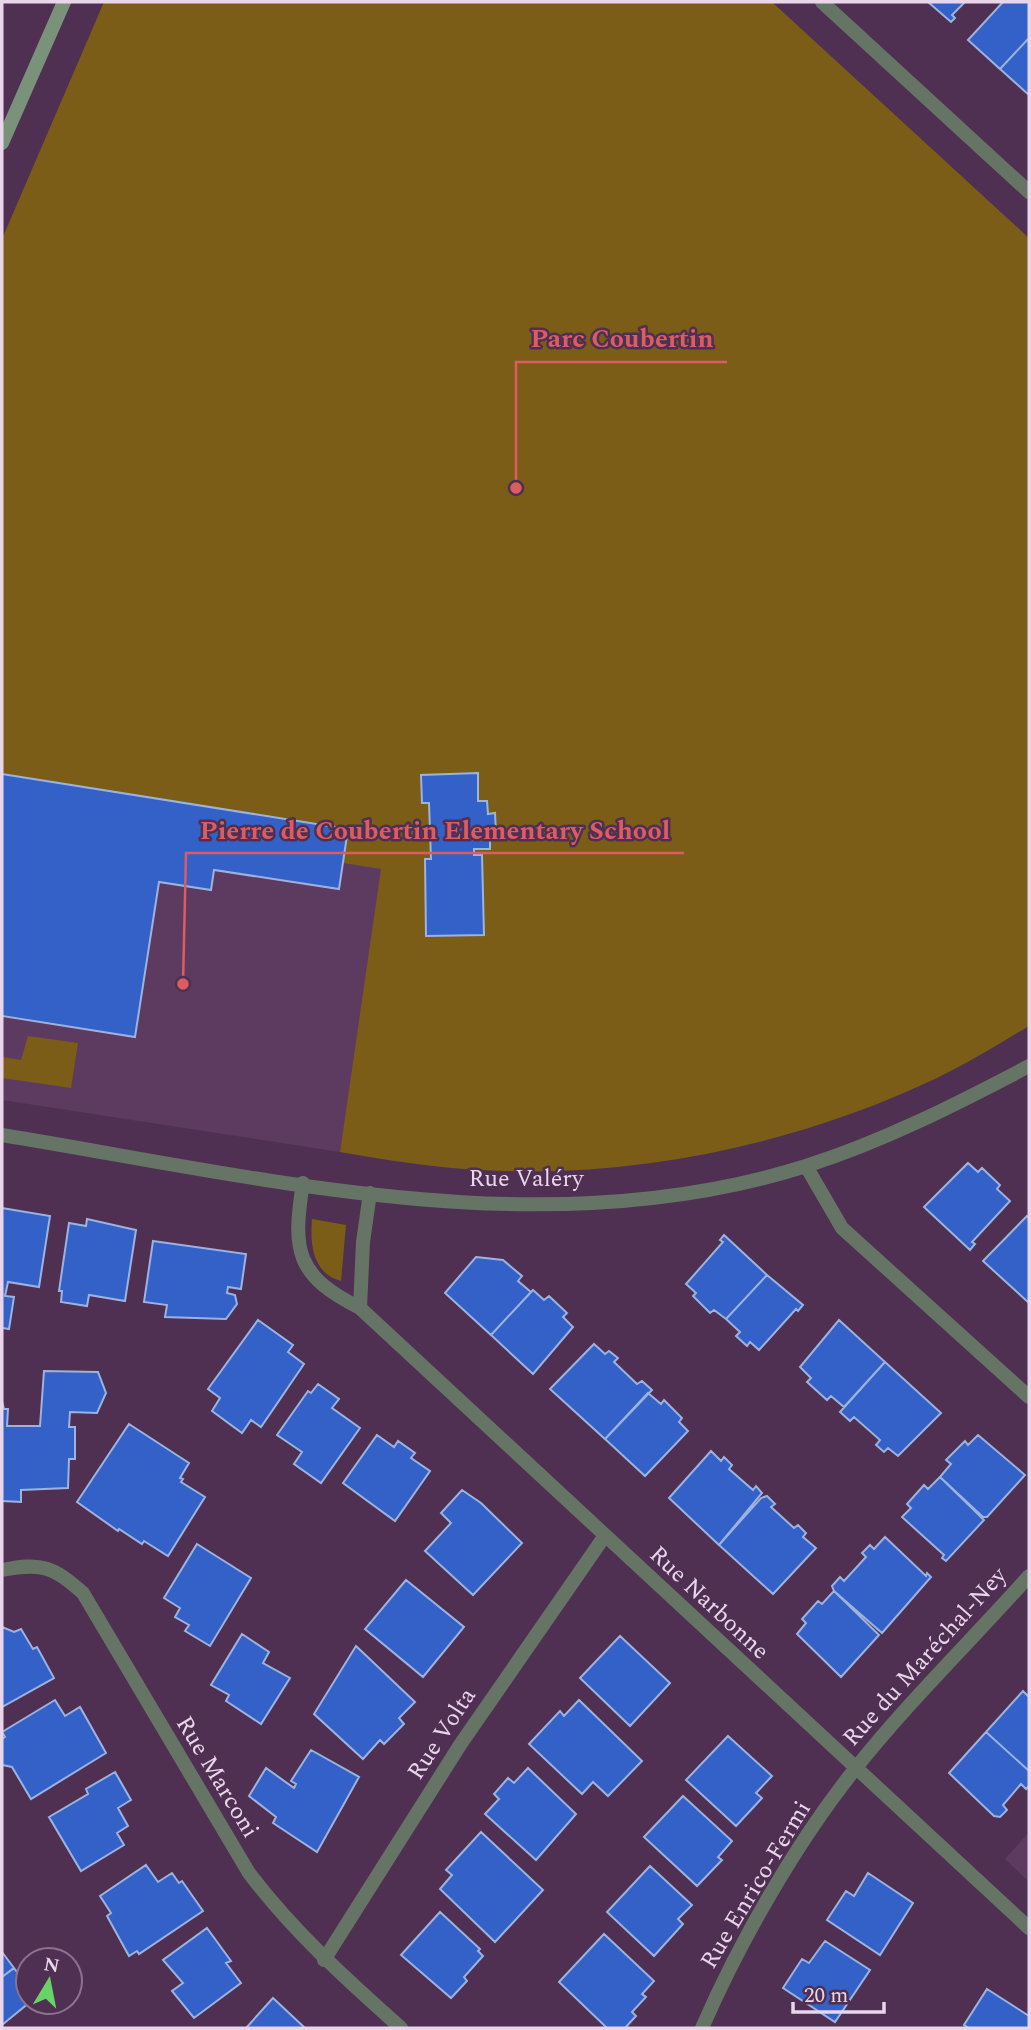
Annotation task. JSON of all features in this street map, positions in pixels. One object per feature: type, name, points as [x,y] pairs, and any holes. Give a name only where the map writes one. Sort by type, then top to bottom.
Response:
[{"type":"street","points":[[2,143],[64,2]]},
{"type":"street","points":[[822,2],[1029,192]]},
{"type":"street","name":"Rue Valéry","points":[[2,1135],[370,1193],[477,1204],[555,1206],[683,1192],[806,1166],[902,1128],[1029,1066]]},
{"type":"street","points":[[806,1166],[842,1228],[1029,1397]]},
{"type":"street","name":"Rue Narbonne","points":[[303,1183],[297,1219],[299,1245],[307,1269],[331,1294],[360,1308],[604,1537],[1029,1928]]},
{"type":"street","points":[[360,1308],[363,1242],[370,1193]]},
{"type":"street","name":"Rue Volta","points":[[324,1960],[460,1745],[604,1537]]},
{"type":"street","name":"Rue Marconi","points":[[2,1570],[21,1566],[55,1569],[83,1593],[249,1873],[282,1916],[324,1960],[401,2028]]},
{"type":"street","name":"Rue du Maréchal-Ney","points":[[855,1769],[1029,1576]]},
{"type":"street","name":"Rue Enrico-Fermi","points":[[702,2028],[732,1962],[792,1861],[855,1769]]},
{"type":"shaded area","points":[[104,2],[772,2],[1029,238],[1029,1026],[949,1072],[884,1101],[829,1121],[715,1152],[598,1169],[540,1171],[447,1167],[340,1152],[381,869],[343,863],[348,829],[2,774],[2,239]]},
{"type":"shaded area","points":[[2,737],[394,798],[340,1152],[2,1100]]},
{"type":"shaded area","points":[[28,1036],[78,1043],[71,1088],[2,1078],[2,1057],[21,1060]]},
{"type":"shaded area","points":[[312,1219],[346,1225],[341,1281],[324,1271],[315,1256]]},
{"type":"shaded area","points":[[1029,1832],[1029,1882],[1005,1859]]},
{"type":"building","points":[[928,2],[965,2],[952,15],[955,18],[951,22]]},
{"type":"building","points":[[1003,2],[1029,2],[1029,38],[1000,69],[968,40]]},
{"type":"building","points":[[1029,38],[1029,95],[1000,69]]},
{"type":"building","points":[[478,773],[478,801],[487,801],[488,814],[495,813],[496,834],[490,834],[490,849],[474,849],[474,855],[482,855],[484,935],[426,936],[425,859],[431,859],[429,803],[422,803],[421,775]]},
{"type":"building","points":[[2,774],[348,829],[339,889],[214,870],[211,890],[159,882],[135,1037],[2,1016]]},
{"type":"building","points":[[968,1163],[978,1172],[982,1168],[1000,1185],[997,1189],[1010,1201],[972,1242],[975,1244],[970,1250],[924,1207]]},
{"type":"building","points":[[2,1208],[50,1216],[39,1287],[8,1282],[5,1296],[14,1297],[9,1329],[2,1328]]},
{"type":"building","points":[[1027,1216],[1029,1218],[1029,1303],[983,1261]]},
{"type":"building","points":[[87,1219],[136,1230],[125,1301],[89,1295],[87,1306],[61,1302],[62,1291],[59,1291],[69,1223],[86,1226]]},
{"type":"building","points":[[724,1235],[767,1275],[726,1319],[714,1310],[710,1313],[693,1296],[696,1293],[686,1284],[723,1242],[720,1240]]},
{"type":"building","points":[[153,1241],[246,1254],[241,1289],[228,1287],[227,1293],[235,1295],[237,1304],[226,1319],[165,1317],[167,1305],[144,1302]]},
{"type":"building","points":[[476,1257],[503,1260],[522,1276],[518,1281],[531,1292],[491,1335],[445,1293]]},
{"type":"building","points":[[767,1275],[803,1305],[798,1311],[796,1309],[759,1350],[750,1342],[747,1346],[736,1336],[740,1332],[726,1319]]},
{"type":"building","points":[[533,1290],[544,1300],[549,1296],[567,1313],[563,1317],[573,1327],[533,1374],[491,1335]]},
{"type":"building","points":[[258,1320],[293,1345],[288,1352],[304,1364],[261,1427],[251,1420],[242,1433],[212,1411],[220,1398],[208,1389]]},
{"type":"building","points":[[839,1320],[885,1362],[844,1407],[831,1396],[827,1400],[807,1382],[811,1378],[800,1367]]},
{"type":"building","points":[[594,1344],[605,1354],[609,1351],[618,1358],[614,1362],[637,1384],[642,1381],[652,1390],[605,1439],[550,1389]]},
{"type":"building","points":[[885,1362],[941,1413],[898,1456],[888,1448],[884,1452],[876,1445],[880,1440],[854,1417],[850,1421],[840,1412]]},
{"type":"building","points":[[44,1371],[98,1372],[106,1393],[97,1413],[70,1412],[69,1427],[75,1427],[75,1459],[69,1459],[68,1488],[21,1490],[21,1502],[2,1501],[2,1401],[4,1409],[8,1409],[7,1426],[40,1426]]},
{"type":"building","points":[[318,1384],[339,1399],[332,1408],[360,1428],[321,1483],[294,1464],[302,1452],[277,1435],[308,1391],[311,1393]]},
{"type":"building","points":[[648,1393],[661,1404],[664,1400],[682,1418],[679,1422],[688,1431],[645,1476],[605,1439]]},
{"type":"building","points":[[129,1424],[189,1463],[180,1478],[183,1479],[181,1482],[205,1497],[168,1556],[144,1541],[142,1544],[119,1529],[118,1531],[77,1502]]},
{"type":"building","points":[[377,1435],[394,1447],[398,1441],[415,1453],[411,1458],[430,1471],[395,1521],[343,1483]]},
{"type":"building","points":[[978,1435],[1025,1475],[987,1517],[983,1517],[940,1477],[951,1464],[946,1460],[965,1441],[968,1445]]},
{"type":"building","points":[[711,1451],[721,1461],[724,1457],[732,1465],[729,1469],[753,1490],[756,1486],[762,1493],[719,1545],[669,1498]]},
{"type":"building","points":[[940,1477],[984,1520],[946,1561],[942,1558],[944,1555],[902,1517],[911,1508],[907,1504],[924,1485],[928,1489]]},
{"type":"building","points":[[462,1490],[481,1503],[522,1543],[473,1595],[425,1551],[451,1523],[441,1513]]},
{"type":"building","points":[[767,1496],[775,1504],[771,1507],[794,1528],[798,1525],[806,1533],[803,1537],[816,1548],[773,1594],[719,1545],[761,1498]]},
{"type":"building","points":[[885,1537],[926,1576],[927,1573],[931,1577],[882,1633],[834,1591],[832,1586],[840,1577],[844,1581],[866,1557],[862,1553],[870,1545],[874,1549]]},
{"type":"building","points":[[197,1544],[251,1578],[210,1646],[185,1631],[189,1625],[175,1617],[180,1608],[164,1598]]},
{"type":"building","points":[[406,1580],[464,1627],[423,1677],[365,1629]]},
{"type":"building","points":[[834,1591],[879,1635],[841,1677],[797,1634],[806,1623],[802,1619],[818,1601],[822,1604]]},
{"type":"building","points":[[2,1627],[14,1632],[21,1629],[33,1649],[37,1647],[54,1678],[2,1707]]},
{"type":"building","points":[[242,1634],[269,1652],[263,1663],[290,1678],[261,1724],[226,1701],[229,1695],[211,1685]]},
{"type":"building","points":[[620,1636],[670,1683],[630,1726],[580,1678]]},
{"type":"building","points":[[356,1646],[415,1702],[399,1718],[404,1724],[384,1744],[380,1740],[363,1759],[314,1714]]},
{"type":"building","points":[[1023,1691],[1029,1697],[1029,1771],[986,1732]]},
{"type":"building","points":[[55,1700],[65,1716],[80,1707],[106,1753],[31,1799],[12,1767],[2,1765],[2,1739],[5,1737],[2,1732]]},
{"type":"building","points":[[579,1700],[642,1761],[608,1796],[593,1782],[582,1794],[529,1744],[560,1711],[564,1716]]},
{"type":"building","points":[[986,1732],[1029,1771],[1029,1786],[1026,1789],[1021,1784],[1003,1805],[1007,1810],[1000,1817],[994,1816],[949,1773]]},
{"type":"building","points":[[728,1736],[772,1776],[756,1793],[762,1798],[736,1826],[686,1780]]},
{"type":"building","points":[[311,1750],[359,1777],[317,1852],[273,1823],[276,1817],[249,1796],[266,1768],[294,1788],[296,1784],[291,1781]]},
{"type":"building","points":[[528,1768],[576,1814],[536,1860],[485,1814],[499,1799],[494,1794],[508,1778],[514,1783]]},
{"type":"building","points":[[115,1772],[131,1800],[118,1808],[128,1826],[117,1833],[124,1845],[81,1871],[49,1817],[88,1794],[86,1789]]},
{"type":"building","points":[[683,1796],[732,1841],[718,1857],[722,1860],[697,1886],[644,1837]]},
{"type":"building","points":[[481,1832],[543,1890],[495,1942],[440,1889],[452,1875],[446,1870]]},
{"type":"building","points":[[146,1865],[158,1882],[172,1873],[179,1883],[182,1881],[203,1911],[139,1954],[137,1951],[129,1956],[107,1916],[111,1913],[100,1896]]},
{"type":"building","points":[[650,1866],[692,1905],[678,1919],[683,1924],[654,1956],[607,1912]]},
{"type":"building","points":[[868,1873],[913,1903],[880,1955],[827,1920],[846,1891],[854,1896]]},
{"type":"building","points":[[440,1912],[480,1949],[478,1951],[483,1956],[464,1977],[467,1981],[451,1998],[401,1955]]},
{"type":"building","points":[[207,1928],[231,1961],[226,1963],[241,1983],[194,2018],[172,1991],[183,1983],[163,1960]]},
{"type":"building","points":[[604,1934],[654,1981],[642,1994],[646,1997],[632,2012],[636,2016],[625,2028],[607,2028],[559,1982]]},
{"type":"building","points":[[825,1941],[870,1970],[835,2022],[783,1988],[802,1959],[809,1963]]},
{"type":"building","points":[[2,1952],[14,1968],[2,1977]]},
{"type":"building","points":[[14,1968],[14,2015],[2,2025],[2,1977]]},
{"type":"building","points":[[987,1989],[1029,2016],[1029,2028],[969,2028],[964,2025]]},
{"type":"building","points":[[273,1998],[305,2028],[246,2028]]},
{"type":"place","name":"Parc Coubertin","points":[[516,488]]},
{"type":"place","name":"Pierre de Coubertin Elementary School","points":[[183,984]]}]
